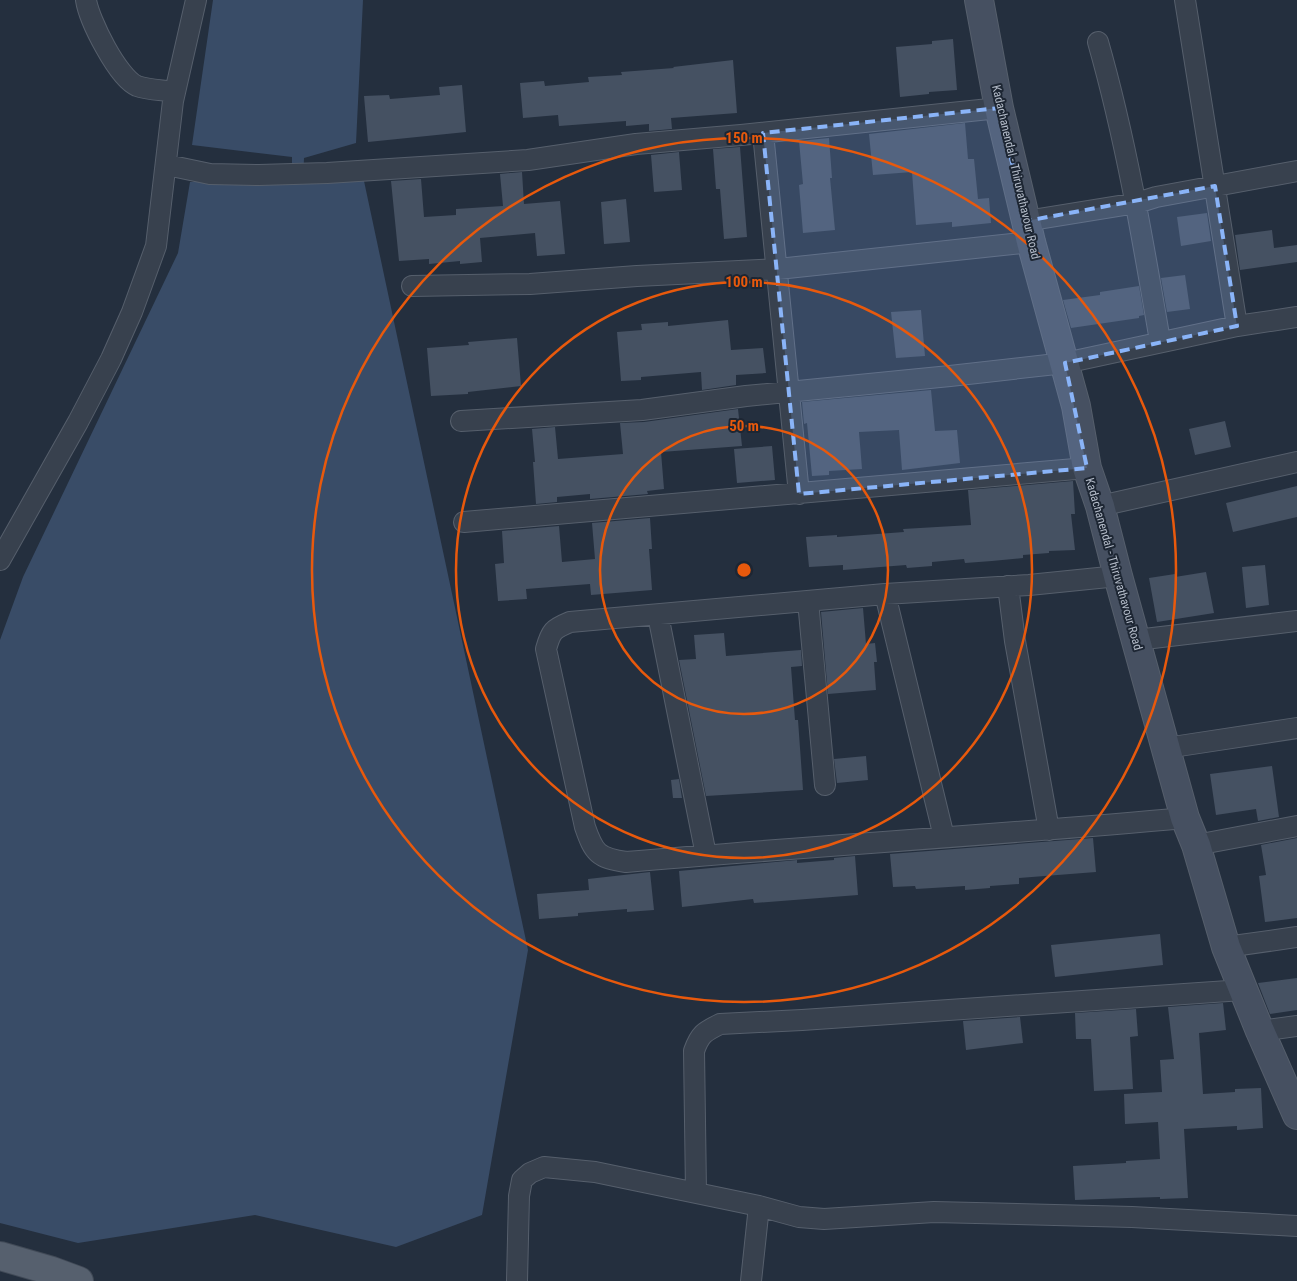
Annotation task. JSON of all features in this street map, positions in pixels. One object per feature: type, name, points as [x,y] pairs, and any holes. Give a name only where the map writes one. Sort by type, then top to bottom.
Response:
[{"type":"main road","name":"Kadachanendal - Thiruvathavour Road","points":[[979,0],[999,108],[1028,231],[1076,406],[1087,468],[1100,506],[1185,818],[1196,844],[1226,947],[1260,1030],[1295,1105]]},
{"type":"main road","points":[[0,1256],[51,1276],[79,1281]]},
{"type":"street","points":[[86,0],[88,11],[115,64],[127,80],[137,86],[175,92]]},
{"type":"street","points":[[0,560],[111,360],[132,312],[156,246],[175,92],[196,0]]},
{"type":"street","points":[[1185,0],[1237,326]]},
{"type":"street","points":[[1098,42],[1113,95],[1130,179],[1137,203],[1160,341]]},
{"type":"street","points":[[167,165],[210,174],[259,176],[528,160],[636,144],[763,133],[999,108]]},
{"type":"street","points":[[763,133],[799,494]]},
{"type":"street","points":[[412,286],[530,284],[637,276],[778,269],[1028,231],[1156,197],[1297,171]]},
{"type":"street","points":[[461,421],[642,410],[746,396],[1065,363],[1160,341],[1297,317]]},
{"type":"street","points":[[1100,506],[1297,462]]},
{"type":"street","points":[[464,522],[1087,468]]},
{"type":"street","points":[[1118,576],[1008,586],[884,594],[570,622],[558,627],[550,634],[546,649],[585,827],[589,839],[597,852],[608,860],[626,862],[1185,818]]},
{"type":"street","points":[[1008,586],[1015,641],[1049,830]]},
{"type":"street","points":[[884,594],[944,837]]},
{"type":"street","points":[[808,602],[825,785]]},
{"type":"street","points":[[658,615],[706,855]]},
{"type":"street","points":[[1136,640],[1297,621]]},
{"type":"street","points":[[1166,748],[1297,728]]},
{"type":"street","points":[[1196,844],[1297,826]]},
{"type":"street","points":[[1226,947],[1297,937]]},
{"type":"street","points":[[696,1192],[694,1051],[699,1037],[720,1024],[812,1020],[1243,990]]},
{"type":"street","points":[[1260,1030],[1297,1026]]},
{"type":"street","points":[[517,1281],[519,1196],[522,1180],[530,1173],[544,1168],[595,1172],[696,1192],[799,1217],[824,1219],[944,1212],[1132,1217],[1297,1226]]},
{"type":"street","points":[[751,1281],[759,1206]]},
{"type":"highlighted area","points":[[999,108],[1026,221],[1215,186],[1237,326],[1065,363],[1087,468],[799,494],[763,133]]},
{"type":"water","points":[[213,0],[363,0],[356,143],[304,158],[303,181],[364,181],[528,950],[482,1215],[396,1247],[255,1215],[78,1243],[0,1223],[0,640],[23,577],[178,253],[190,182],[292,180],[292,157],[192,145]]},
{"type":"building","points":[[953,39],[957,90],[900,97],[896,47],[932,44],[932,41]]},
{"type":"building","points":[[733,60],[737,113],[671,118],[672,129],[649,131],[649,124],[626,126],[626,121],[559,126],[558,115],[523,118],[520,83],[544,81],[545,86],[589,82],[588,77],[622,75],[621,72],[674,68]]},
{"type":"building","points":[[462,85],[466,132],[368,142],[364,96],[389,95],[390,99],[440,95],[439,87]]},
{"type":"building","points":[[965,123],[968,159],[974,159],[978,199],[989,198],[991,223],[952,227],[952,222],[916,225],[912,172],[873,175],[869,134]]},
{"type":"building","points":[[829,138],[832,178],[830,178],[835,230],[803,233],[799,185],[803,184],[799,141]]},
{"type":"building","points":[[740,147],[747,237],[724,239],[720,189],[716,189],[713,149]]},
{"type":"building","points":[[679,152],[682,190],[654,192],[651,155]]},
{"type":"building","points":[[522,172],[524,204],[560,201],[565,254],[537,256],[535,233],[480,238],[482,262],[460,264],[460,261],[429,264],[429,259],[399,261],[391,181],[421,179],[424,217],[456,215],[456,209],[503,206],[500,174]]},
{"type":"building","points":[[626,199],[630,242],[604,244],[601,202]]},
{"type":"building","points":[[1207,213],[1211,241],[1181,246],[1177,217]]},
{"type":"building","points":[[1272,230],[1274,248],[1297,245],[1297,262],[1240,270],[1235,235]]},
{"type":"building","points":[[1185,275],[1190,309],[1167,312],[1161,278]]},
{"type":"building","points":[[1139,286],[1144,315],[1139,316],[1139,318],[1071,328],[1063,300],[1100,295],[1100,292]]},
{"type":"building","points":[[921,310],[925,356],[896,358],[891,312]]},
{"type":"building","points":[[728,320],[731,350],[763,348],[766,373],[736,375],[736,385],[702,390],[701,372],[641,377],[641,380],[621,381],[617,332],[642,330],[641,324],[668,322],[668,326]]},
{"type":"building","points":[[517,338],[521,386],[468,392],[468,394],[431,396],[427,348],[469,345],[468,342]]},
{"type":"building","points":[[931,390],[935,431],[957,430],[960,463],[902,470],[899,430],[859,432],[862,469],[829,471],[829,475],[812,476],[807,423],[804,424],[802,402]]},
{"type":"building","points":[[738,409],[742,446],[661,452],[664,489],[647,491],[648,494],[590,499],[590,494],[557,497],[557,502],[536,504],[532,429],[555,427],[558,459],[623,454],[620,423],[644,422]]},
{"type":"building","points":[[1225,421],[1231,447],[1195,455],[1189,429]]},
{"type":"building","points":[[772,446],[775,480],[737,483],[734,449]]},
{"type":"building","points":[[1073,481],[1075,514],[1071,514],[1075,550],[1049,551],[1049,553],[1023,555],[1023,558],[992,561],[965,563],[964,559],[932,562],[932,566],[907,568],[906,565],[843,570],[843,565],[809,567],[806,537],[837,535],[837,537],[904,532],[903,529],[971,525],[968,490]]},
{"type":"building","points":[[1297,486],[1297,517],[1233,532],[1226,503]]},
{"type":"building","points":[[650,518],[652,549],[649,549],[652,590],[591,595],[590,584],[526,589],[527,599],[498,601],[495,564],[504,563],[502,531],[559,526],[562,562],[595,559],[592,523]]},
{"type":"building","points":[[1265,565],[1269,605],[1246,608],[1242,567]]},
{"type":"building","points":[[1206,572],[1214,613],[1157,622],[1149,578],[1175,574],[1175,577]]},
{"type":"building","points":[[863,608],[866,644],[875,643],[877,662],[874,662],[876,690],[828,694],[821,612]]},
{"type":"building","points":[[724,633],[726,656],[801,650],[802,666],[791,667],[795,720],[798,720],[803,790],[706,796],[679,660],[696,659],[694,635]]},
{"type":"building","points":[[866,756],[868,780],[837,783],[834,759]]},
{"type":"building","points":[[1272,766],[1279,817],[1258,821],[1256,809],[1216,815],[1210,774]]},
{"type":"building","points":[[679,779],[682,798],[673,798],[671,780]]},
{"type":"building","points":[[1093,838],[1096,872],[1019,878],[1019,884],[965,890],[965,886],[916,889],[915,886],[893,887],[890,854]]},
{"type":"building","points":[[1297,838],[1297,918],[1265,922],[1259,876],[1266,875],[1261,845]]},
{"type":"building","points":[[855,856],[858,895],[754,903],[753,899],[682,907],[679,871],[797,860],[797,863],[834,860],[834,858]]},
{"type":"building","points":[[650,872],[654,910],[627,912],[627,909],[578,913],[578,916],[539,919],[537,894],[589,890],[588,879]]},
{"type":"building","points":[[1160,934],[1163,965],[1055,977],[1051,945]]},
{"type":"building","points":[[1297,978],[1297,1010],[1270,1014],[1258,983]]},
{"type":"building","points":[[1223,1003],[1226,1030],[1199,1033],[1203,1094],[1235,1092],[1235,1089],[1261,1088],[1263,1128],[1237,1130],[1237,1126],[1184,1129],[1188,1198],[1075,1200],[1073,1166],[1160,1159],[1158,1122],[1125,1124],[1124,1094],[1162,1092],[1160,1060],[1174,1059],[1168,1007]]},
{"type":"building","points":[[1136,1009],[1138,1036],[1130,1037],[1133,1089],[1094,1091],[1091,1039],[1076,1039],[1075,1013]]},
{"type":"building","points":[[1020,1017],[1023,1043],[966,1050],[963,1021]]}]
